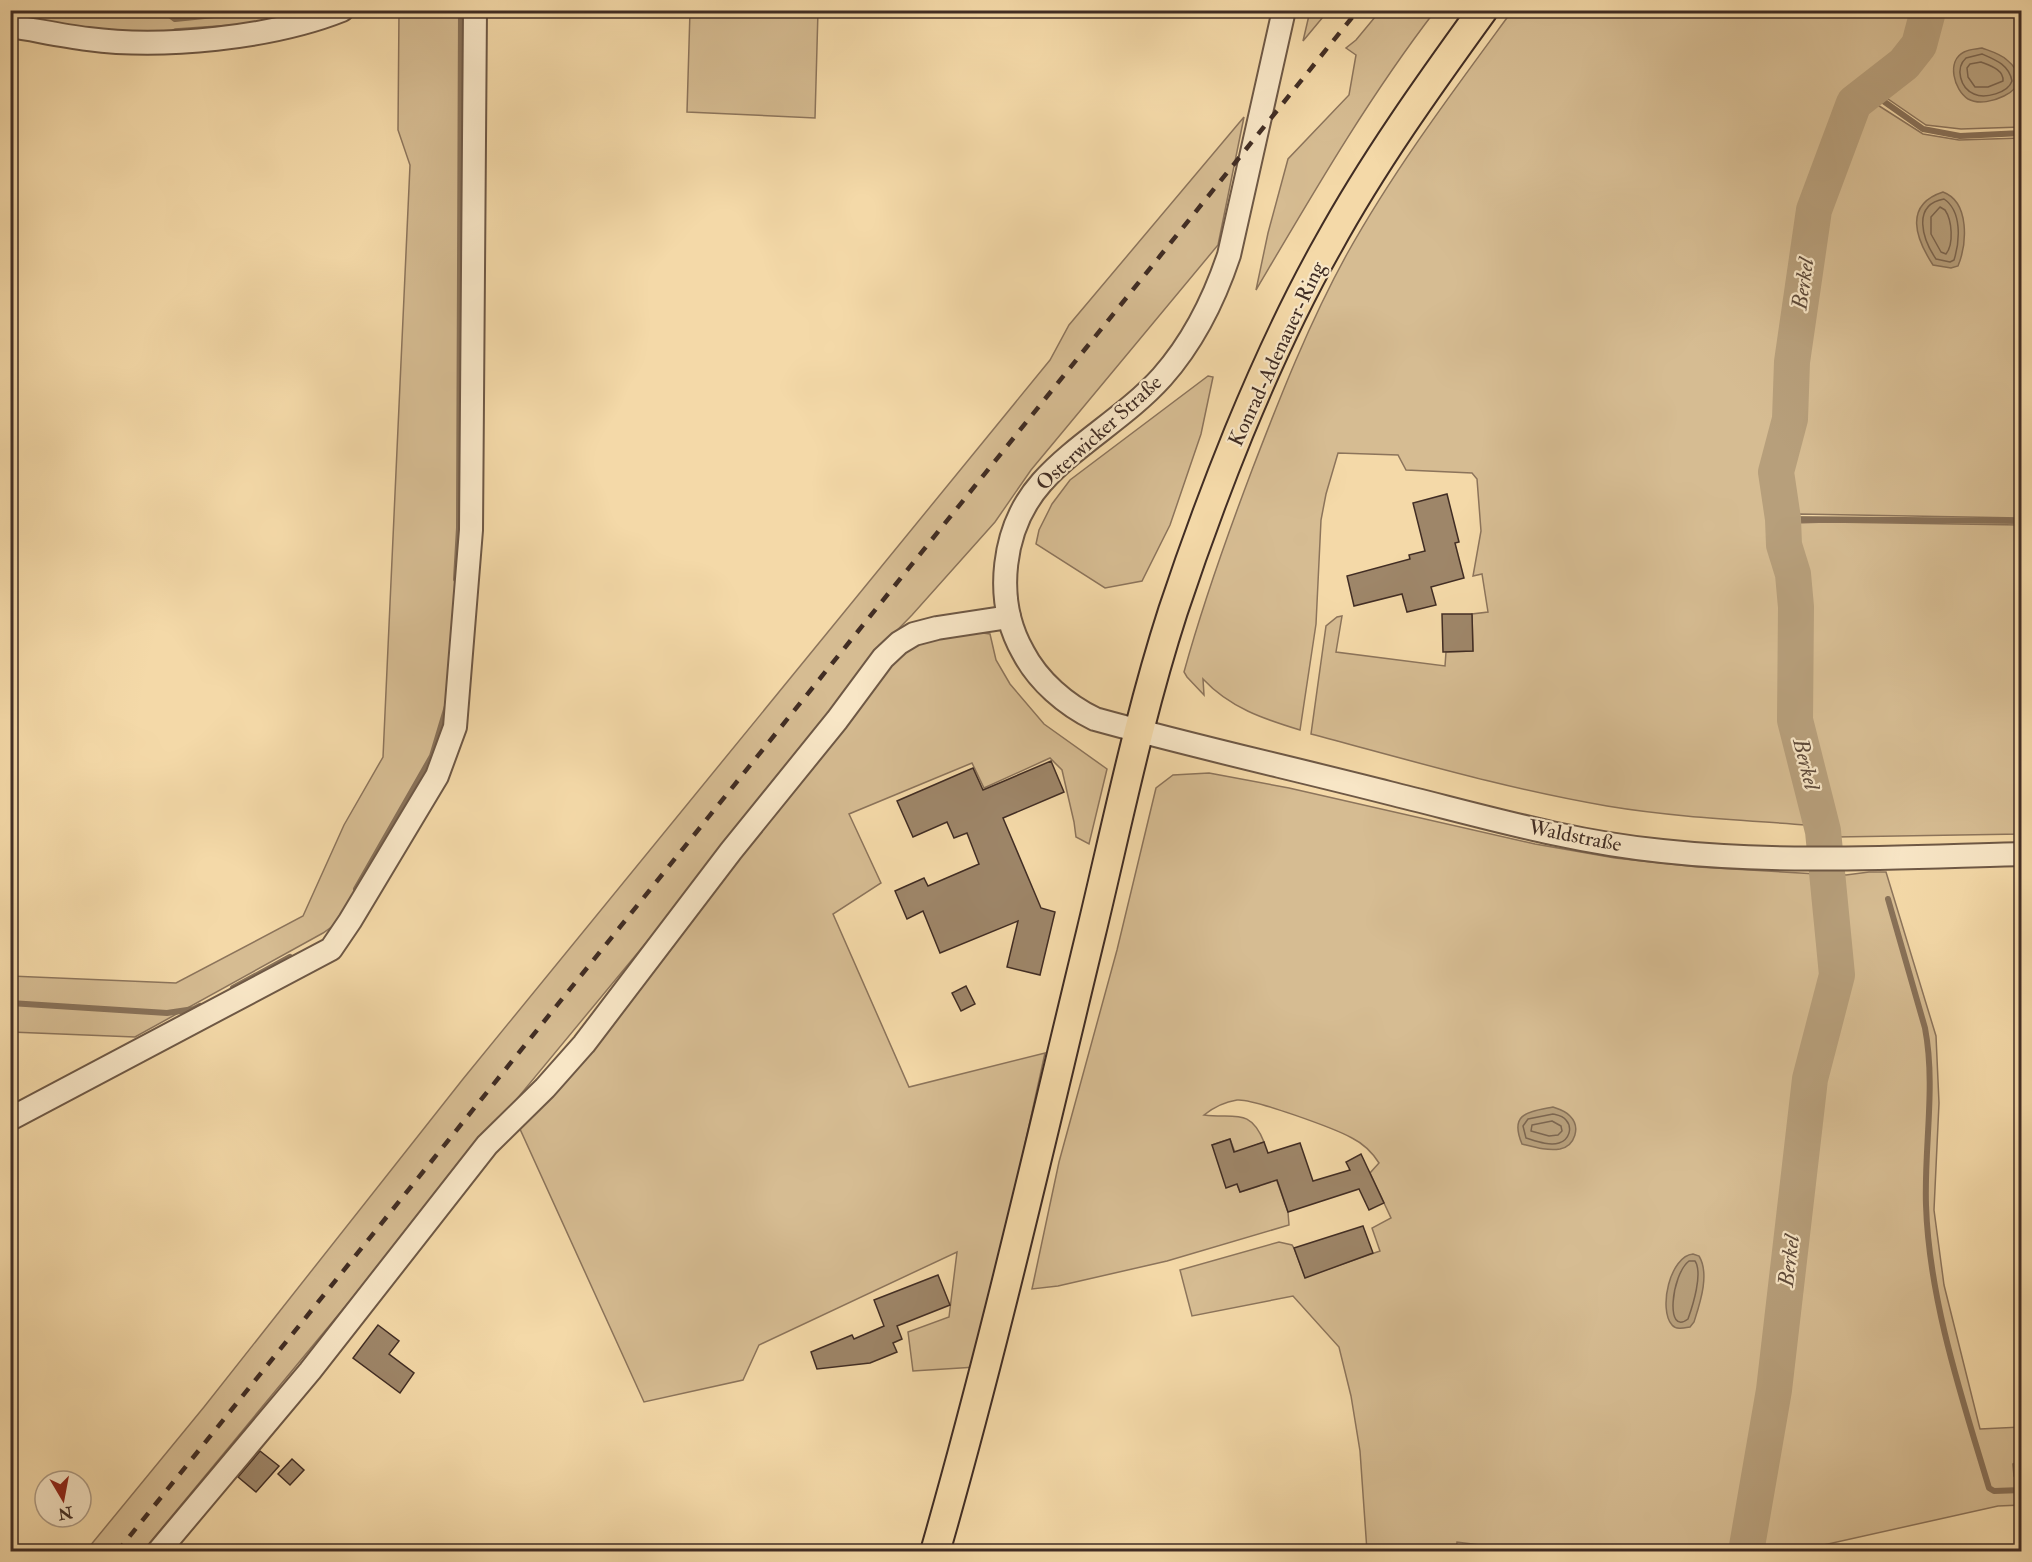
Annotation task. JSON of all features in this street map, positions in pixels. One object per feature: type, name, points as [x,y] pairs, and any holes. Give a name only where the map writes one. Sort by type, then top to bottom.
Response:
[{"type":"main road","name":"Konrad-Adenauer-Ring","points":[[935,1551],[967,1440],[1006,1289],[1139,732],[1173,614],[1205,519],[1284,330],[1327,246],[1400,127],[1484,10]]},
{"type":"street","points":[[10,26],[87,39],[159,43],[252,34],[342,10]]},
{"type":"street","points":[[10,1119],[331,949],[437,776],[455,727],[471,531],[475,10]]},
{"type":"street","name":"Osterwicker Straße","points":[[1139,732],[1082,713],[1052,689],[1031,665],[1022,652],[1009,617],[1005,588],[1006,561],[1016,525],[1032,495],[1042,482],[1058,466],[1143,397],[1163,376],[1196,332],[1212,300],[1229,255],[1284,10]]},
{"type":"street","points":[[158,1551],[310,1371],[488,1145],[545,1088],[584,1044],[731,851],[884,658],[899,643],[914,634],[1009,617]]},
{"type":"street","name":"Waldstraße","points":[[1139,732],[1542,831],[1660,851],[1726,857],[1789,859],[2022,854]]},
{"type":"shaded area","points":[[10,11],[318,11],[247,24],[175,29],[148,43],[11,26]]},
{"type":"shaded area","points":[[399,11],[469,11],[458,701],[439,766],[357,909],[323,933],[135,1037],[11,1032],[11,976],[176,983],[303,916],[344,825],[383,757],[410,165],[398,130]]},
{"type":"shaded area","points":[[690,11],[818,11],[815,118],[687,112]]},
{"type":"shaded area","points":[[1310,11],[1328,11],[1303,41]]},
{"type":"shaded area","points":[[1380,11],[1435,11],[1364,112],[1256,290],[1268,233],[1288,159],[1349,95],[1356,55],[1346,48],[1356,40]]},
{"type":"shaded area","points":[[1512,11],[1915,11],[1914,29],[1906,47],[1851,96],[1806,205],[1793,263],[1784,390],[1768,447],[1765,471],[1787,604],[1788,643],[1783,718],[1807,825],[1682,816],[1607,806],[1495,783],[1311,734],[1326,626],[1337,617],[1342,616],[1336,652],[1445,666],[1446,652],[1473,651],[1472,614],[1488,612],[1482,574],[1473,576],[1481,531],[1477,479],[1472,473],[1406,470],[1398,455],[1338,453],[1321,520],[1316,624],[1300,730],[1261,717],[1236,705],[1224,698],[1203,679],[1204,695],[1184,672],[1216,570],[1252,470],[1296,360],[1333,280],[1365,222],[1405,160]]},
{"type":"shaded area","points":[[1936,11],[2021,11],[2021,127],[1961,129],[1926,125],[1878,92],[1901,77],[1920,59],[1933,38]]},
{"type":"shaded area","points":[[1873,102],[1923,134],[1959,140],[2021,138],[2021,518],[1799,514],[1792,517],[1787,468],[1790,444],[1804,393],[1814,260],[1824,208],[1854,137]]},
{"type":"shaded area","points":[[1244,117],[1218,245],[1031,470],[995,522],[872,656],[836,713],[143,1551],[85,1552],[204,1407],[463,1079],[1050,360],[1069,325]]},
{"type":"shaded area","points":[[1208,376],[1213,377],[1201,434],[1170,525],[1142,581],[1105,588],[1036,544],[1039,530],[1052,504],[1070,480]]},
{"type":"shaded area","points":[[1793,523],[2021,525],[2021,834],[1836,837],[1804,714],[1807,602],[1801,565],[1794,541]]},
{"type":"shaded area","points":[[969,631],[990,634],[996,660],[1010,684],[1044,724],[1107,769],[1089,844],[1076,837],[1062,770],[1050,758],[984,788],[972,763],[849,814],[881,883],[833,914],[909,1087],[1045,1053],[976,1367],[913,1371],[908,1332],[949,1317],[957,1252],[759,1345],[743,1380],[644,1402],[520,1129],[587,1048],[888,662],[917,642]]},
{"type":"shaded area","points":[[1209,773],[1289,788],[1535,844],[1615,858],[1698,867],[1817,874],[1827,922],[1833,975],[1807,1080],[1771,1387],[1743,1551],[1536,1552],[1457,1542],[1456,1551],[1367,1551],[1360,1451],[1351,1396],[1339,1347],[1293,1296],[1192,1316],[1180,1270],[1279,1242],[1292,1245],[1305,1277],[1380,1251],[1372,1228],[1391,1218],[1370,1173],[1379,1163],[1374,1155],[1356,1140],[1313,1121],[1259,1104],[1237,1100],[1219,1105],[1204,1115],[1247,1119],[1259,1131],[1264,1142],[1236,1155],[1230,1139],[1212,1145],[1240,1192],[1259,1186],[1273,1170],[1288,1212],[1289,1225],[1167,1261],[1058,1286],[1032,1289],[1059,1162],[1117,950],[1156,788],[1173,775]]},
{"type":"shaded area","points":[[1886,872],[1936,1036],[1939,1103],[1934,1210],[1944,1285],[1980,1429],[2021,1427],[2021,1460],[2015,1461],[2019,1478],[2021,1477],[2021,1505],[1998,1506],[1810,1548],[1811,1551],[1749,1552],[1776,1392],[1812,1081],[1840,973],[1832,873],[1846,875]]},
{"type":"water","points":[[1982,48],[1999,54],[2007,60],[2015,70],[2018,80],[2010,93],[1991,101],[1977,102],[1963,95],[1956,83],[1954,68],[1958,56],[1970,50]]},
{"type":"water","points":[[1943,192],[1952,197],[1958,205],[1964,224],[1961,257],[1958,266],[1951,268],[1933,265],[1918,234],[1918,214],[1922,205]]},
{"type":"water","points":[[1553,1107],[1567,1113],[1573,1120],[1576,1130],[1573,1140],[1560,1149],[1522,1144],[1518,1126],[1523,1116]]},
{"type":"water","points":[[1693,1254],[1699,1256],[1704,1271],[1701,1298],[1694,1322],[1690,1327],[1678,1328],[1672,1325],[1668,1317],[1666,1296],[1678,1264],[1685,1257]]},
{"type":"water","points":[[2021,1460],[2021,1477],[2014,1476],[2013,1464]]},
{"type":"building","points":[[1447,494],[1459,542],[1455,543],[1464,578],[1431,587],[1436,605],[1407,612],[1402,594],[1354,606],[1347,576],[1410,559],[1409,555],[1425,551],[1413,503]]},
{"type":"building","points":[[1442,614],[1472,614],[1473,651],[1443,652]]},
{"type":"building","points":[[1051,761],[1064,792],[1003,818],[1041,908],[1055,912],[1040,975],[1007,967],[1018,921],[940,953],[923,911],[907,919],[895,891],[924,878],[928,886],[979,864],[967,833],[954,838],[947,822],[913,837],[897,801],[973,768],[983,790]]},
{"type":"building","points":[[966,986],[975,1004],[961,1011],[952,993]]},
{"type":"building","points":[[1230,1139],[1234,1152],[1264,1142],[1268,1153],[1300,1143],[1313,1181],[1350,1170],[1346,1162],[1361,1154],[1384,1203],[1369,1210],[1359,1189],[1288,1212],[1277,1180],[1240,1192],[1237,1184],[1226,1188],[1212,1145]]},
{"type":"building","points":[[1363,1226],[1373,1253],[1305,1278],[1294,1248]]},
{"type":"building","points":[[938,1275],[950,1305],[897,1326],[902,1339],[893,1343],[897,1352],[870,1363],[817,1369],[811,1352],[852,1335],[854,1339],[884,1326],[874,1300]]},
{"type":"building","points":[[378,1325],[399,1341],[389,1354],[414,1373],[400,1393],[353,1358]]},
{"type":"building","points":[[260,1451],[279,1466],[256,1492],[238,1477]]},
{"type":"building","points":[[292,1459],[304,1470],[290,1485],[278,1474]]},
{"type":"waterway","points":[[163,10],[175,19],[263,10]]},
{"type":"waterway","points":[[456,579],[459,528],[461,10]]},
{"type":"waterway","name":"Berkel","points":[[1746,1552],[1774,1390],[1810,1079],[1837,975],[1823,831],[1795,720],[1796,607],[1793,574],[1784,545],[1783,519],[1776,472],[1790,419],[1792,362],[1814,210],[1854,103],[1904,64],[1919,45],[1927,15],[1926,10]]},
{"type":"waterway","points":[[1869,91],[1923,129],[1960,136],[2022,133]]},
{"type":"waterway","points":[[1783,519],[2022,521]]},
{"type":"waterway","points":[[356,889],[432,756],[447,706]]},
{"type":"waterway","points":[[1888,899],[1925,1028],[1928,1050],[1930,1094],[1926,1205],[1928,1241],[1940,1313],[1958,1384],[1989,1488],[1994,1491],[2022,1490]]},
{"type":"waterway","points":[[233,988],[290,957]]},
{"type":"waterway","points":[[10,1003],[167,1013],[200,1006]]},
{"type":"waterway","points":[[1468,1552],[1472,1548],[1501,1552]]},
{"type":"railway","points":[[117,1552],[1358,10]]}]
